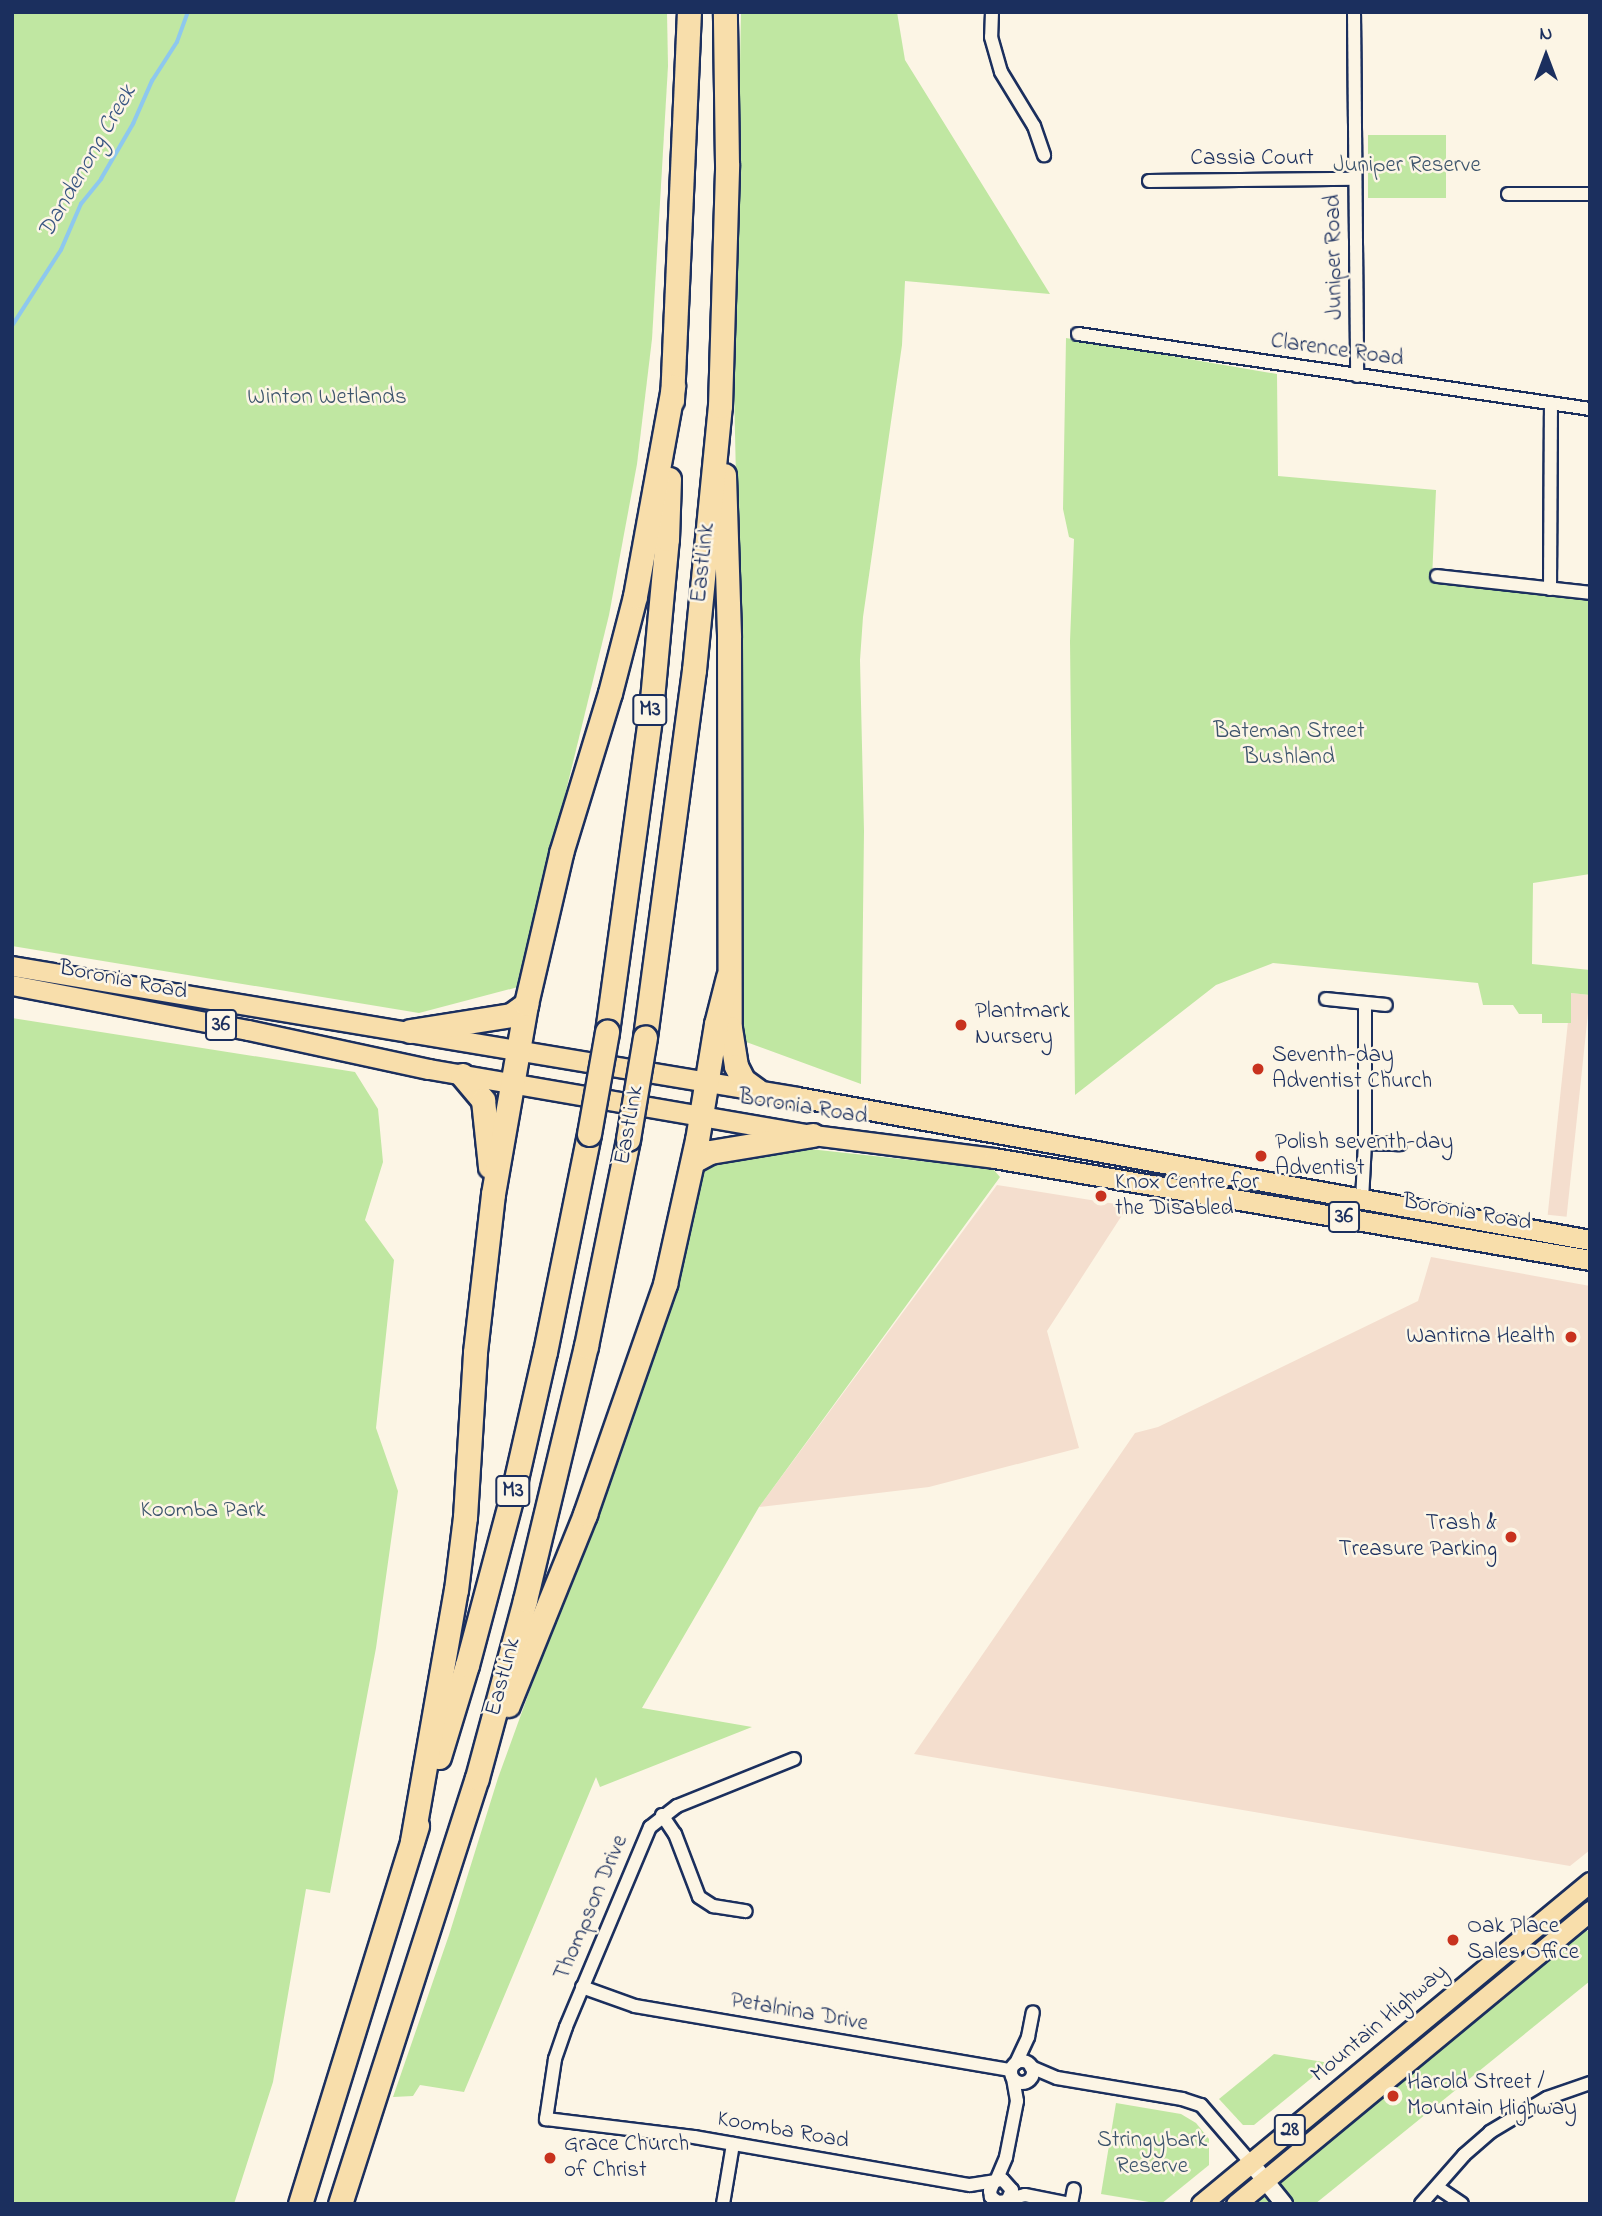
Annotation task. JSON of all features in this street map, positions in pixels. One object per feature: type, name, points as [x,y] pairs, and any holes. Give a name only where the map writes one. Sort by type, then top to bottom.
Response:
[{"type":"highway","name":"EastLink","points":[[300,2204],[467,1665],[514,1488],[545,1352],[589,1134],[607,1032],[652,696],[667,539],[689,12]]},
{"type":"highway","name":"EastLink","points":[[340,2204],[477,1779],[561,1456],[628,1139],[645,1037],[694,670],[720,406],[727,164],[725,12]]},
{"type":"highway","points":[[412,1841],[465,1517],[475,1352],[493,1194],[526,1004],[561,853],[610,693],[635,596],[673,386]]},
{"type":"highway","points":[[720,406],[729,624],[730,1028],[736,1066],[743,1080],[757,1090]]},
{"type":"highway","points":[[477,1779],[540,1633],[640,1363],[665,1284],[693,1161],[716,1024],[728,977]]},
{"type":"highway","points":[[410,1031],[511,1015],[526,1004]]},
{"type":"highway","points":[[462,1075],[483,1100],[493,1194]]},
{"type":"highway","points":[[693,1161],[710,1152],[813,1135]]},
{"type":"main road","name":"Boronia Road","points":[[12,965],[60,984],[462,1075],[813,1135],[1013,1161],[1590,1260]]},
{"type":"main road","name":"Boronia Road","points":[[12,985],[60,984],[410,1031],[757,1090],[1590,1240]]},
{"type":"main road","points":[[887,1115],[890,1129],[916,1148]]},
{"type":"main road","points":[[1013,1161],[1017,1138]]},
{"type":"main road","points":[[1165,1163],[1173,1188]]},
{"type":"main road","name":"Mountain Highway","points":[[1201,2204],[1590,1882]]},
{"type":"main road","name":"Mountain Highway","points":[[1236,2204],[1590,1911]]},
{"type":"main road","points":[[1409,2031],[1423,2048]]},
{"type":"street","points":[[992,12],[991,37],[1001,72],[1034,126],[1044,155]]},
{"type":"street","name":"Juniper Road","points":[[1354,12],[1357,376]]},
{"type":"street","name":"Cassia Court","points":[[1149,181],[1355,179]]},
{"type":"street","points":[[1508,194],[1590,194]]},
{"type":"street","name":"Clarence Road","points":[[1078,334],[1590,409]]},
{"type":"street","points":[[1550,589],[1551,403]]},
{"type":"street","points":[[1437,576],[1590,593]]},
{"type":"street","points":[[1326,999],[1386,1005]]},
{"type":"street","points":[[1362,1200],[1365,1143],[1365,1003]]},
{"type":"street","points":[[1365,1143],[1400,1144]]},
{"type":"street","name":"Thompson Drive","points":[[546,2119],[557,2053],[642,1840],[662,1815],[794,1759]]},
{"type":"street","points":[[662,1815],[675,1834],[699,1897],[713,1906],[746,1911]]},
{"type":"street","name":"Petalnina Drive","points":[[582,1987],[635,2006],[1013,2070]]},
{"type":"street","points":[[1017,2101],[1013,2070],[1028,2037],[1033,2012]]},
{"type":"street","points":[[1006,2157],[990,2191],[1003,2197],[1006,2157],[1017,2101],[1028,2081],[1031,2066],[1028,2037]]},
{"type":"street","points":[[1013,2070],[1022,2061],[1057,2078],[1182,2099],[1201,2105],[1283,2204]]},
{"type":"street","points":[[1013,2070],[1018,2082],[1057,2078]]},
{"type":"street","points":[[1421,2204],[1464,2155],[1497,2127],[1547,2098],[1590,2083]]},
{"type":"street","name":"Koomba Road","points":[[546,2119],[733,2144],[970,2185],[1003,2197],[1025,2196],[1071,2204],[1074,2189]]},
{"type":"street","points":[[723,2204],[733,2144]]},
{"type":"street","name":"Koomba Road","points":[[970,2185],[995,2182]]},
{"type":"street","points":[[1437,2187],[1462,2204]]},
{"type":"shaded area","points":[[1571,993],[1590,995],[1567,1217],[1548,1215]]},
{"type":"shaded area","points":[[997,1185],[1128,1206],[1047,1331],[1079,1448],[929,1487],[759,1507]]},
{"type":"shaded area","points":[[1431,1257],[1590,1286],[1590,1850],[1570,1866],[914,1754],[1135,1433],[1158,1427],[1418,1301]]},
{"type":"green space","name":"Winton Wetlands","points":[[12,12],[667,12],[668,66],[652,339],[637,464],[609,615],[518,987],[419,1013],[12,946]]},
{"type":"green space","points":[[741,12],[897,12],[905,60],[1050,294],[905,281],[902,345],[863,617],[860,660],[864,831],[861,1084],[738,1039],[738,571],[734,387]]},
{"type":"green space","name":"Juniper Reserve","points":[[1368,135],[1446,135],[1446,198],[1368,198]]},
{"type":"green space","name":"Bateman Street Bushland","points":[[1066,338],[1277,374],[1278,476],[1436,490],[1432,579],[1590,597],[1590,874],[1533,883],[1532,964],[1590,970],[1590,995],[1571,993],[1571,1023],[1542,1023],[1542,1014],[1519,1014],[1513,1005],[1483,1005],[1478,983],[1273,963],[1216,985],[1075,1095],[1070,641],[1074,539],[1069,537],[1063,509]]},
{"type":"green space","name":"Koomba Park","points":[[12,1018],[355,1072],[378,1109],[383,1162],[365,1220],[394,1260],[376,1428],[398,1491],[376,1648],[330,1893],[306,1889],[273,2082],[234,2204],[12,2204]]},
{"type":"green space","points":[[782,1146],[993,1169],[1000,1177],[759,1507],[642,1708],[752,1727],[600,1787],[596,1777],[464,2092],[420,2085],[413,2096],[393,2097],[449,1935],[498,1778],[647,1367],[701,1167],[713,1158]]},
{"type":"green space","points":[[1577,1922],[1590,1933],[1590,1981],[1315,2204],[1236,2204]]},
{"type":"green space","points":[[1274,2054],[1330,2063],[1254,2125],[1243,2125],[1219,2099]]},
{"type":"green space","name":"Stringybark Reserve","points":[[1116,2103],[1181,2114],[1196,2123],[1209,2139],[1209,2165],[1161,2204],[1101,2194]]},
{"type":"waterway","name":"Dandenong Creek","points":[[12,326],[61,250],[81,204],[101,179],[133,124],[152,81],[177,42],[188,12]]},
{"type":"place","name":"Plantmark Nursery","points":[[961,1025]]},
{"type":"place","name":"Seventh-day Adventist Church","points":[[1258,1069]]},
{"type":"place","name":"Polish seventh-day Adventist","points":[[1261,1156]]},
{"type":"place","name":"Knox Centre for the Disabled","points":[[1101,1196]]},
{"type":"place","name":"Wantirna Health","points":[[1571,1337]]},
{"type":"place","name":"Trash & Treasure Parking","points":[[1511,1537]]},
{"type":"place","name":"Oak Place Sales Office","points":[[1453,1940]]},
{"type":"place","name":"Harold Street / Mountain Highway","points":[[1393,2096]]},
{"type":"place","name":"Grace Church of Christ","points":[[550,2158]]}]
